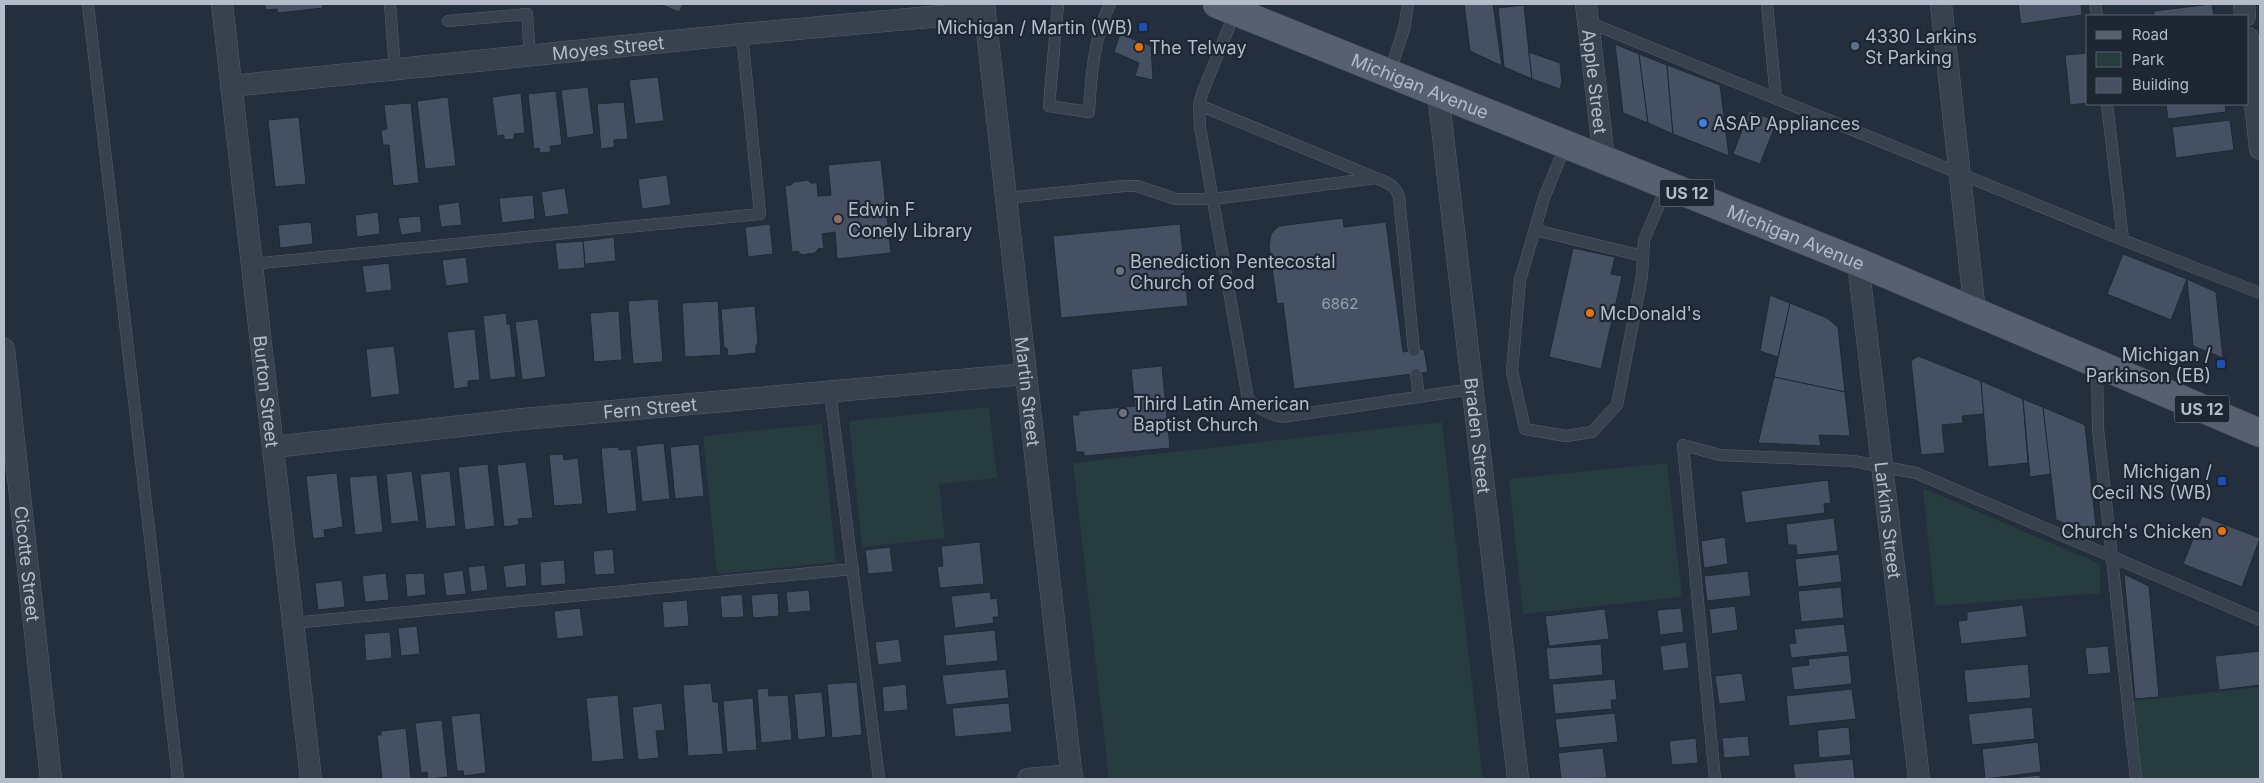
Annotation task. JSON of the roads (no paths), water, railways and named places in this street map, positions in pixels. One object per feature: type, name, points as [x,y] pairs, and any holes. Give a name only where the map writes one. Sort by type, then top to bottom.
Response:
[{"type":"main road","name":"Michigan Avenue","points":[[1230,6],[1389,74],[1858,262],[2260,433]]},
{"type":"street","name":"Burton Street","points":[[222,4],[311,779]]},
{"type":"street","points":[[1941,4],[1975,312]]},
{"type":"street","name":"Moyes Street","points":[[231,86],[985,8]]},
{"type":"street","name":"Martin Street","points":[[985,8],[1072,777]]},
{"type":"street","name":"Apple Street","points":[[1587,13],[1604,159]]},
{"type":"street","points":[[2249,47],[2260,149]]},
{"type":"street","name":"Braden Street","points":[[1438,93],[1518,779]]},
{"type":"street","name":"Larkins Street","points":[[1858,262],[1919,779]]},
{"type":"street","name":"Cicotte Street","points":[[4,349],[51,779]]},
{"type":"street","name":"Fern Street","points":[[273,447],[523,419],[1026,374]]},
{"type":"street","points":[[1028,779],[1072,777]]},
{"type":"lane","points":[[88,4],[178,779]]},
{"type":"lane","points":[[390,4],[395,69]]},
{"type":"lane","points":[[1058,4],[1049,106],[1089,112],[1092,65],[1104,15],[1110,4]]},
{"type":"lane","points":[[1389,74],[1404,30],[1408,4]]},
{"type":"lane","points":[[1767,4],[1776,98]]},
{"type":"lane","points":[[1230,6],[1199,105],[1200,127],[1248,399],[1270,414],[1282,416],[1472,389]]},
{"type":"lane","points":[[1587,13],[1776,98],[2123,240],[2260,293]]},
{"type":"lane","points":[[448,21],[527,14],[530,55]]},
{"type":"lane","points":[[252,264],[760,214],[742,34]]},
{"type":"lane","points":[[1199,105],[1391,184],[1397,190],[1414,351]]},
{"type":"lane","points":[[2107,105],[2123,240]]},
{"type":"lane","points":[[1566,144],[1544,198],[1520,280],[1512,371],[1525,429],[1566,436],[1592,432],[1617,405],[1642,276],[1644,240],[1668,185]]},
{"type":"lane","points":[[1006,198],[1137,186],[1176,199],[1213,199],[1376,178]]},
{"type":"lane","points":[[1535,230],[1643,256]]},
{"type":"lane","points":[[2097,364],[2098,429],[2136,779]]},
{"type":"lane","points":[[1416,374],[1419,397]]},
{"type":"lane","points":[[830,392],[879,779]]},
{"type":"lane","points":[[1715,779],[1683,445],[1720,455],[1853,460],[1916,473],[2260,620]]},
{"type":"lane","points":[[293,623],[853,569]]},
{"type":"place","name":"Michigan / Martin (WB)","points":[[1143,27]]},
{"type":"place","name":"4330 Larkins St Parking","points":[[1855,46]]},
{"type":"place","name":"The Telway","points":[[1139,47]]},
{"type":"place","name":"ASAP Appliances","points":[[1703,123]]},
{"type":"place","name":"Edwin F Conely Library","points":[[838,219]]},
{"type":"place","name":"Benediction Pentecostal Church of God","points":[[1120,271]]},
{"type":"place","name":"McDonald's","points":[[1590,313]]},
{"type":"place","name":"Michigan / Parkinson (EB)","points":[[2221,364]]},
{"type":"place","name":"Third Latin American Baptist Church","points":[[1123,413]]},
{"type":"place","name":"Michigan / Cecil NS (WB)","points":[[2222,481]]},
{"type":"place","name":"Church's Chicken","points":[[2222,531]]}]
